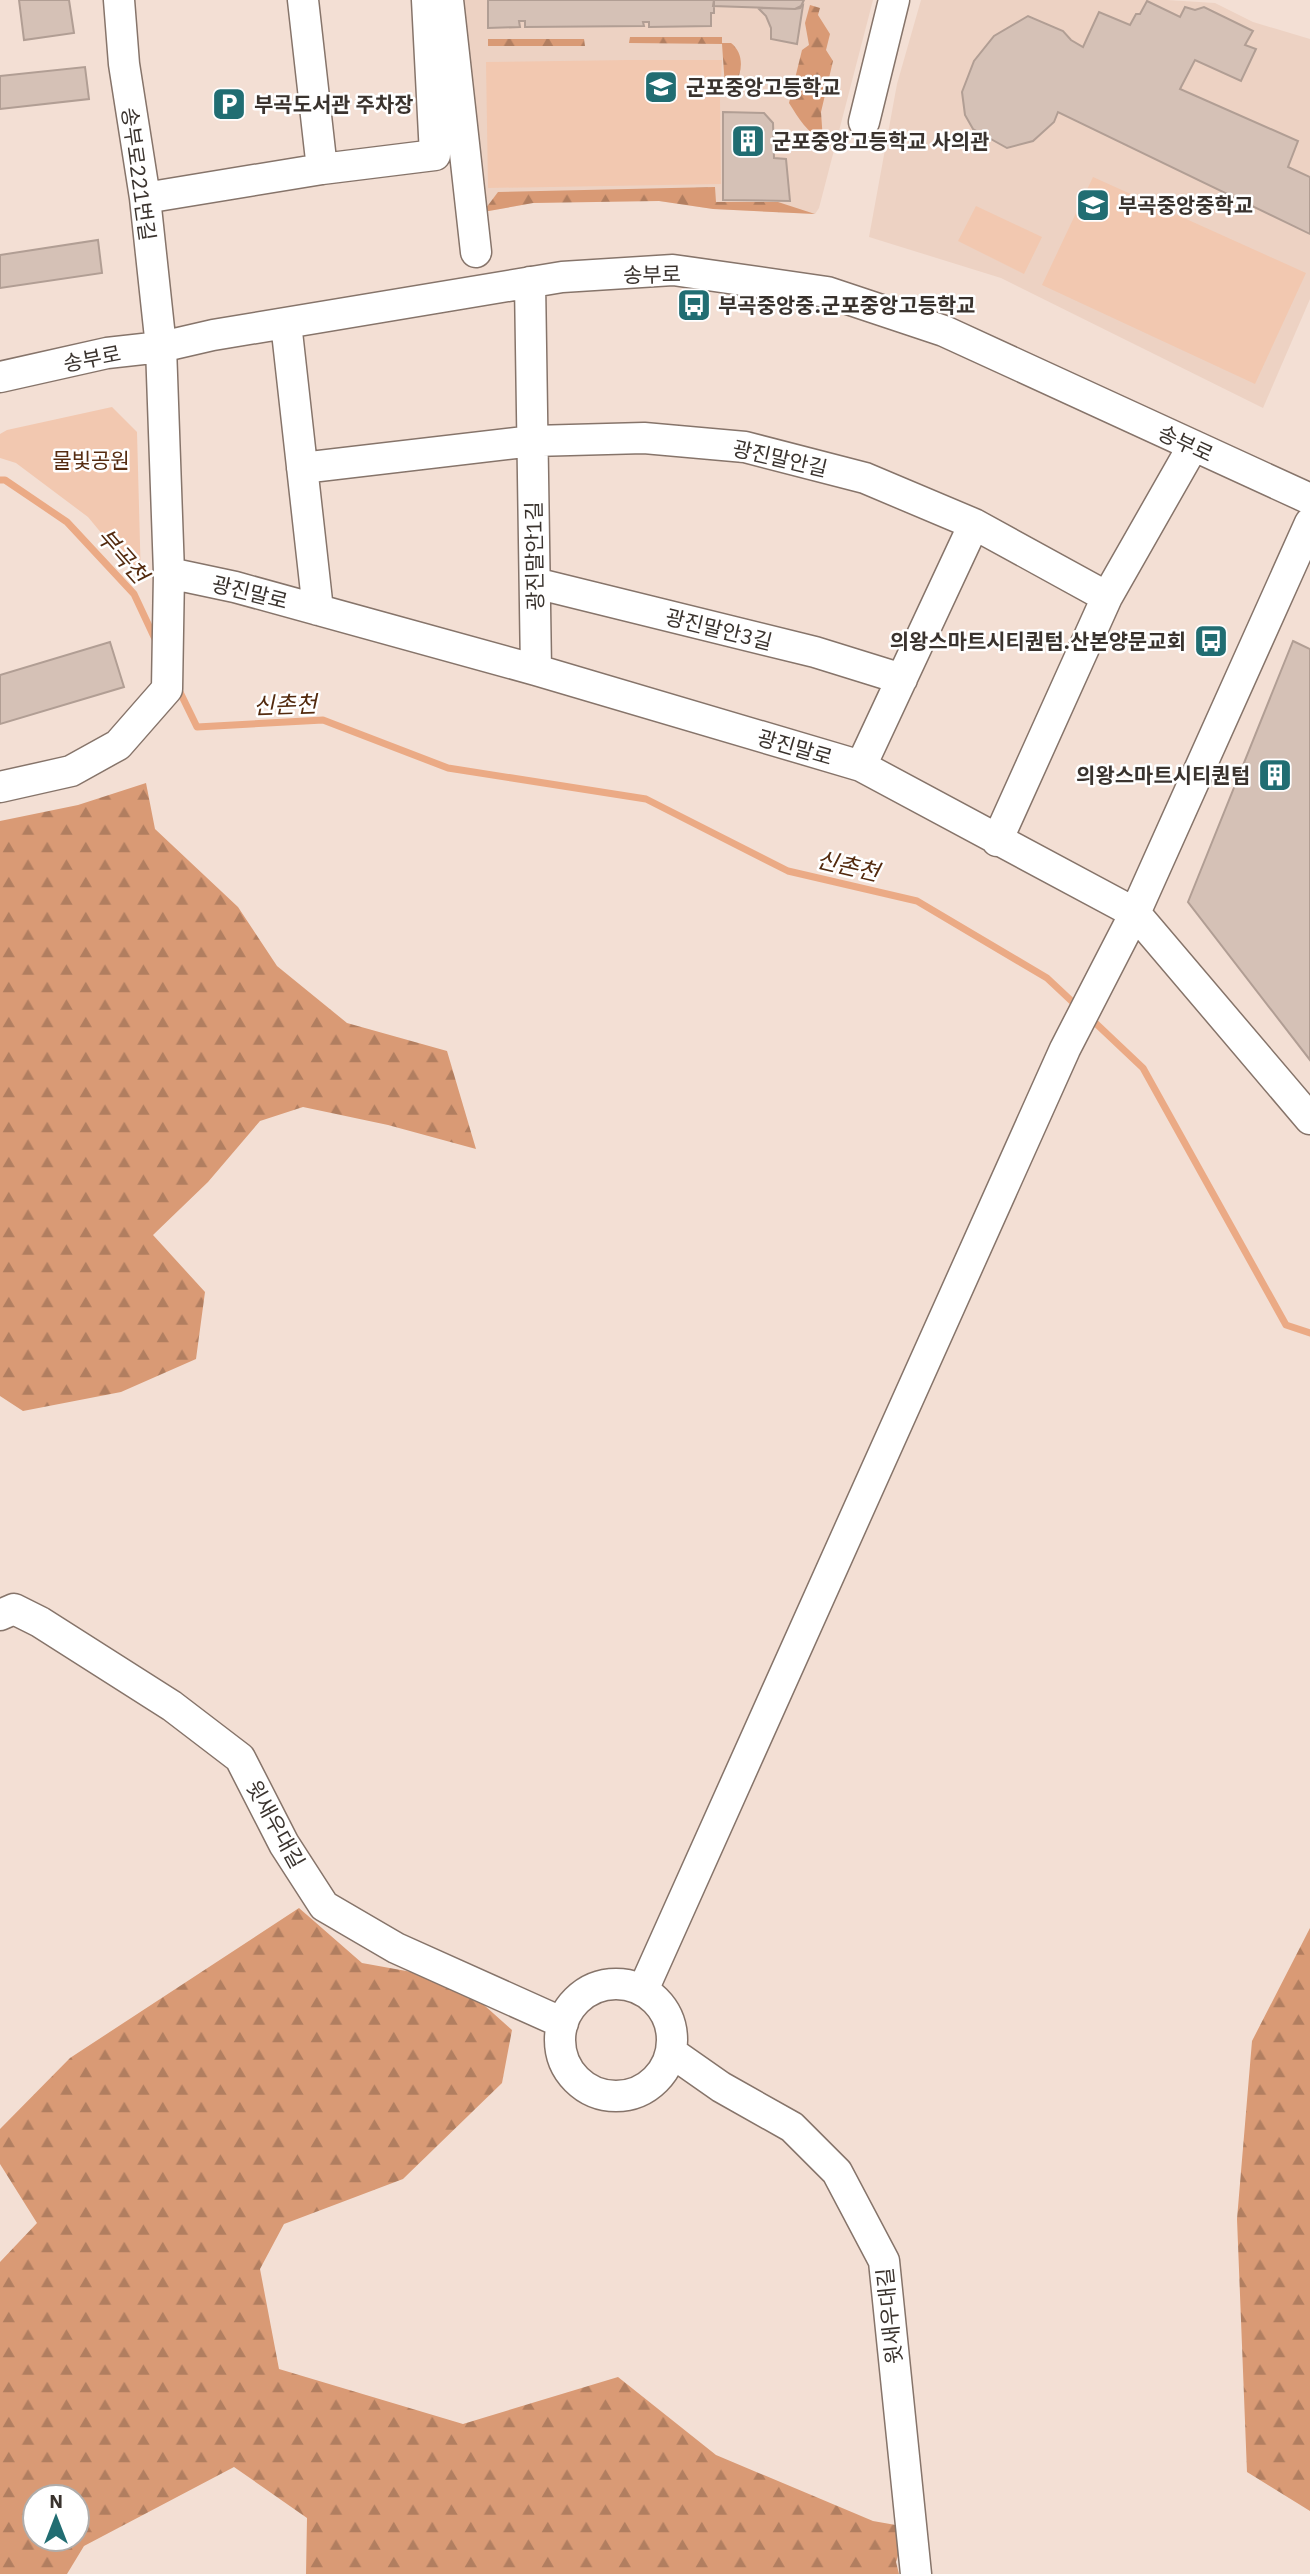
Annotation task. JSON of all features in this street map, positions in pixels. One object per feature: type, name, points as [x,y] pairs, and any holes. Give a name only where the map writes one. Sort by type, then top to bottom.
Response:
[{"type":"street","name":"송부로221번길","points":[[0,787],[71,771],[118,745],[167,690],[169,587],[161,347],[145,198],[124,64],[119,0]]},
{"type":"street","points":[[303,0],[322,169]]},
{"type":"street","points":[[145,198],[322,169],[435,155],[427,0]]},
{"type":"street","points":[[448,0],[475,252]]},
{"type":"street","points":[[864,122],[894,0]]},
{"type":"street","name":"송부로","points":[[0,377],[107,353],[161,347],[530,282],[562,277],[673,270],[827,292],[944,331],[1310,499]]},
{"type":"street","name":"광진말안1길","points":[[530,282],[536,670]]},
{"type":"street","points":[[286,323],[318,610]]},
{"type":"street","name":"광진말안길","points":[[302,468],[533,441],[644,438],[746,447],[865,478],[974,524],[1107,597]]},
{"type":"street","points":[[997,841],[1107,597],[1193,446]]},
{"type":"street","points":[[643,1990],[1065,1049],[1135,913],[1310,523]]},
{"type":"street","points":[[861,766],[974,524]]},
{"type":"street","name":"광진말안3길","points":[[535,583],[815,652],[902,679]]},
{"type":"street","name":"광진말로","points":[[169,587],[235,587],[536,670],[861,766],[1135,913],[1310,1119]]},
{"type":"street","name":"윗새우대길","points":[[0,1615],[14,1609],[40,1622],[172,1706],[240,1758],[284,1844],[324,1906],[396,1948],[563,2023]]},
{"type":"street","points":[[608,1984],[626,1984],[643,1990],[657,2001],[667,2016],[672,2033],[665,2064],[651,2084],[634,2093],[616,2096],[597,2092],[580,2083],[568,2069],[561,2051],[563,2023],[576,2000],[591,1990],[608,1984]]},
{"type":"street","name":"윗새우대길","points":[[665,2064],[721,2087],[792,2127],[836,2172],[884,2262],[916,2574]]},
{"type":"shaded area","name":"군포중앙고등학교","points":[[460,0],[873,0],[819,208],[815,214],[713,209],[659,201],[592,201],[533,203],[483,212]]},
{"type":"shaded area","name":"부곡중앙중학교","points":[[921,0],[1167,0],[1215,3],[1253,22],[1310,39],[1310,299],[1263,408],[1001,278],[869,237],[897,84]]},
{"type":"green space","points":[[810,5],[820,8],[818,15],[830,34],[826,50],[833,61],[821,112],[823,141],[808,129],[789,103],[802,50],[809,45],[805,23]]},
{"type":"green space","points":[[630,37],[722,37],[722,43],[731,43],[740,57],[738,79],[735,84],[725,87],[722,44],[629,43]]},
{"type":"green space","points":[[488,39],[584,39],[585,46],[488,46]]},
{"type":"green space","points":[[722,60],[721,184],[488,188],[486,62]]},
{"type":"green space","points":[[1093,177],[1306,273],[1255,384],[1042,285]]},
{"type":"green space","points":[[715,187],[716,202],[778,202],[815,214],[713,209],[659,201],[533,203],[483,212],[498,192]]},
{"type":"green space","points":[[976,206],[1042,237],[1024,274],[958,241]]},
{"type":"green space","name":"물빛공원","points":[[112,407],[137,432],[141,581],[88,517],[16,463],[0,458],[0,434],[7,430]]},
{"type":"green space","points":[[146,783],[155,829],[238,907],[277,966],[347,1023],[447,1051],[476,1149],[388,1125],[303,1107],[260,1121],[208,1182],[153,1235],[205,1292],[196,1359],[121,1392],[23,1411],[0,1396],[0,821],[78,805]]},
{"type":"green space","points":[[299,1908],[362,1963],[456,1980],[512,2030],[502,2083],[403,2179],[284,2224],[260,2269],[279,2369],[463,2424],[618,2377],[716,2455],[873,2521],[907,2527],[896,2562],[899,2574],[306,2574],[307,2518],[234,2467],[91,2542],[91,2483],[21,2483],[21,2553],[80,2553],[67,2574],[0,2574],[0,2262],[37,2223],[0,2164],[0,2129],[70,2058]]},
{"type":"green space","points":[[1310,1928],[1310,2511],[1247,2472],[1237,2219],[1252,2041]]},
{"type":"building","points":[[19,0],[69,0],[74,33],[24,40]]},
{"type":"building","points":[[488,0],[714,0],[714,13],[711,13],[711,26],[649,27],[649,22],[643,22],[644,26],[525,27],[525,21],[519,21],[520,27],[488,28]]},
{"type":"building","points":[[714,0],[804,0],[800,8],[795,9],[713,6]]},
{"type":"building","points":[[1147,1],[1180,17],[1185,7],[1195,10],[1204,7],[1253,31],[1245,45],[1256,49],[1241,81],[1195,60],[1180,89],[1298,141],[1288,167],[1310,177],[1310,234],[1058,112],[1054,122],[1033,141],[1007,148],[973,129],[965,115],[962,92],[974,61],[994,36],[1028,16],[1063,31],[1083,47],[1099,12],[1130,25]]},
{"type":"building","points":[[803,5],[797,44],[771,39],[771,28],[766,16],[758,8],[795,9]]},
{"type":"building","points":[[85,67],[89,99],[0,109],[0,76]]},
{"type":"building","name":"군포중앙고등학교 사의관","points":[[723,112],[764,113],[773,123],[774,158],[786,159],[790,201],[723,200]]},
{"type":"building","points":[[98,240],[102,273],[0,288],[0,255]]},
{"type":"building","name":"의왕스마트시티퀀텀","points":[[1293,641],[1310,649],[1310,1060],[1188,902]]},
{"type":"building","points":[[110,642],[124,687],[0,724],[0,675]]},
{"type":"waterway","name":"부곡천","points":[[0,480],[5,480],[67,522],[134,594],[156,641]]},
{"type":"waterway","name":"신촌천","points":[[177,686],[197,727],[323,720],[448,768],[646,799],[788,871],[917,901],[1047,978],[1079,1008]]},
{"type":"waterway","name":"신촌천","points":[[1088,1016],[1143,1068],[1286,1325],[1310,1333]]},
{"type":"place","name":"군포중앙고등학교","points":[[661,87]]},
{"type":"place","name":"부곡도서관 주차장","points":[[229,104]]},
{"type":"place","name":"군포중앙고등학교 사의관","points":[[748,141]]},
{"type":"place","name":"부곡중앙중학교","points":[[1093,205]]},
{"type":"place","name":"부곡중앙중.군포중앙고등학교","points":[[694,305]]},
{"type":"place","name":"의왕스마트시티퀀텀.산본양문교회","points":[[1211,641]]},
{"type":"place","name":"의왕스마트시티퀀텀","points":[[1275,775]]}]
